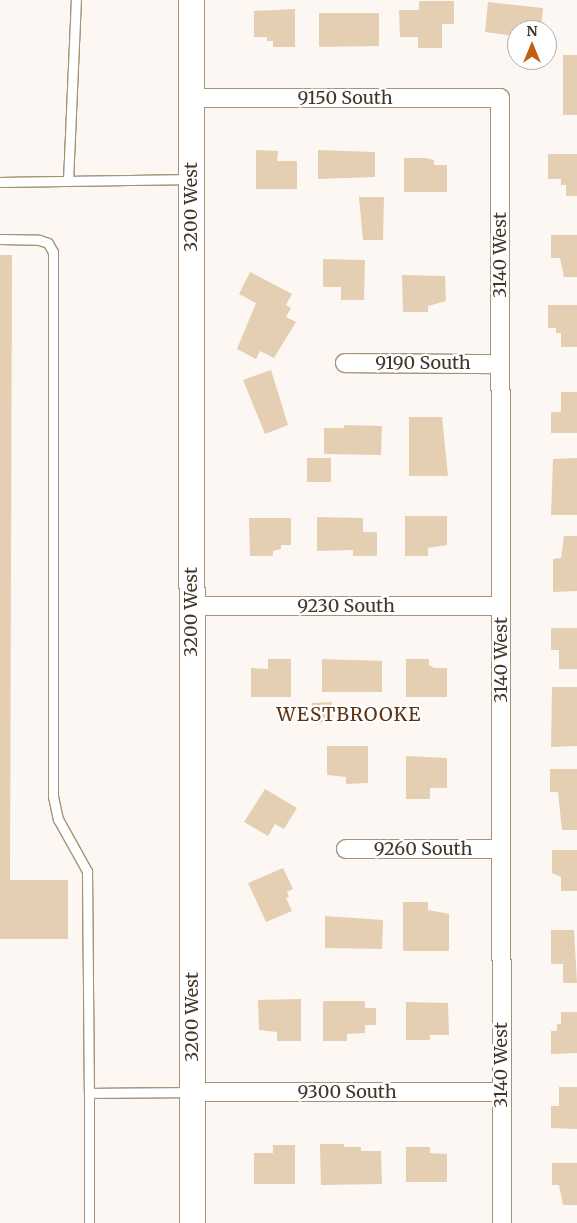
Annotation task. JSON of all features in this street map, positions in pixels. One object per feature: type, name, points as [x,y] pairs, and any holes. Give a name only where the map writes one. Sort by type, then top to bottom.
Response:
[{"type":"street","name":"3200 West","points":[[191,0],[192,1223]]},
{"type":"street","name":"9150 South","points":[[191,98],[500,98]]},
{"type":"street","name":"3140 West","points":[[500,98],[502,1223]]},
{"type":"street","name":"9190 South","points":[[345,363],[500,364]]},
{"type":"street","name":"9230 South","points":[[191,606],[501,606]]},
{"type":"street","name":"9260 South","points":[[346,849],[501,849]]},
{"type":"street","name":"9300 South","points":[[192,1092],[502,1092]]},
{"type":"lane","points":[[68,181],[76,0]]},
{"type":"lane","points":[[0,182],[191,180]]},
{"type":"lane","points":[[0,239],[39,240],[48,243],[53,252],[53,796],[58,819],[87,870],[88,1223]]},
{"type":"lane","points":[[89,1093],[192,1092]]},
{"type":"building","points":[[419,1],[454,1],[454,24],[442,24],[442,48],[418,48],[418,37],[400,37],[399,10],[419,10]]},
{"type":"building","points":[[488,2],[543,8],[542,20],[507,20],[507,35],[485,32]]},
{"type":"building","points":[[295,9],[295,47],[273,47],[273,41],[267,41],[267,37],[254,37],[254,11]]},
{"type":"building","points":[[319,13],[379,13],[379,46],[319,47]]},
{"type":"building","points":[[563,55],[577,55],[577,115],[563,115]]},
{"type":"building","points":[[256,150],[278,151],[277,161],[297,161],[297,189],[256,189]]},
{"type":"building","points":[[318,150],[375,152],[375,177],[318,179]]},
{"type":"building","points":[[548,154],[577,154],[577,196],[566,196],[566,185],[561,185],[561,179],[548,179]]},
{"type":"building","points":[[404,158],[425,158],[434,160],[434,165],[447,165],[447,192],[404,192]]},
{"type":"building","points":[[359,197],[384,197],[383,240],[363,240]]},
{"type":"building","points":[[551,235],[577,235],[577,277],[564,277],[560,258],[551,258]]},
{"type":"building","points":[[0,255],[12,255],[10,880],[68,880],[68,939],[0,939]]},
{"type":"building","points":[[323,259],[365,260],[364,300],[341,300],[341,287],[323,287]]},
{"type":"building","points":[[250,272],[292,294],[286,305],[291,308],[286,317],[296,322],[274,358],[260,351],[256,359],[237,349],[256,303],[239,294]]},
{"type":"building","points":[[402,275],[445,276],[446,301],[428,306],[428,312],[403,312]]},
{"type":"building","points":[[548,305],[577,305],[577,347],[561,347],[561,333],[556,333],[556,328],[548,328]]},
{"type":"building","points":[[271,370],[288,425],[265,434],[243,380]]},
{"type":"building","points":[[561,392],[577,392],[577,433],[551,433],[551,412],[561,412]]},
{"type":"building","points":[[409,417],[442,417],[448,476],[409,476]]},
{"type":"building","points":[[344,425],[382,426],[381,455],[324,454],[324,428],[344,428]]},
{"type":"building","points":[[307,458],[331,458],[331,482],[307,482]]},
{"type":"building","points":[[577,458],[577,515],[551,515],[553,459]]},
{"type":"building","points":[[405,516],[447,516],[447,545],[428,548],[428,556],[405,556]]},
{"type":"building","points":[[317,517],[363,518],[363,532],[377,532],[377,556],[353,556],[353,550],[317,551]]},
{"type":"building","points":[[249,518],[291,518],[291,545],[281,545],[281,549],[273,551],[273,556],[250,556]]},
{"type":"building","points":[[564,536],[577,536],[577,591],[553,592],[553,559],[561,558]]},
{"type":"building","points":[[551,628],[577,628],[577,669],[559,669],[559,650],[551,650]]},
{"type":"building","points":[[268,659],[291,659],[291,697],[251,697],[251,668],[268,669]]},
{"type":"building","points":[[322,659],[382,661],[382,692],[322,692]]},
{"type":"building","points":[[406,659],[429,659],[429,665],[434,668],[447,668],[447,697],[406,697]]},
{"type":"building","points":[[552,687],[577,687],[577,746],[551,747]]},
{"type":"building","points":[[332,702],[333,722],[312,723],[312,703]]},
{"type":"building","points":[[327,746],[368,746],[368,783],[346,784],[346,777],[327,775]]},
{"type":"building","points":[[406,756],[447,758],[447,788],[430,788],[430,799],[406,799]]},
{"type":"building","points":[[550,769],[577,769],[577,830],[562,830],[558,792],[550,792]]},
{"type":"building","points":[[265,789],[297,808],[284,829],[275,824],[268,836],[244,822]]},
{"type":"building","points":[[552,850],[577,850],[577,891],[561,891],[561,877],[552,873]]},
{"type":"building","points":[[283,868],[293,889],[287,892],[289,897],[286,898],[292,911],[266,922],[248,883]]},
{"type":"building","points":[[403,902],[428,902],[428,910],[449,914],[449,951],[403,951]]},
{"type":"building","points":[[325,916],[383,920],[382,949],[325,948]]},
{"type":"building","points":[[551,930],[574,930],[577,983],[563,983],[563,964],[551,964]]},
{"type":"building","points":[[301,999],[301,1041],[277,1041],[277,1032],[259,1030],[258,1000]]},
{"type":"building","points":[[323,1001],[365,1001],[365,1008],[376,1008],[376,1025],[365,1025],[365,1033],[347,1034],[347,1041],[323,1041]]},
{"type":"building","points":[[406,1002],[448,1003],[449,1035],[430,1035],[430,1040],[406,1040]]},
{"type":"building","points":[[561,1012],[577,1012],[577,1053],[551,1054],[551,1031],[557,1031],[557,1024],[561,1024]]},
{"type":"building","points":[[559,1087],[577,1087],[577,1129],[551,1128],[551,1106],[559,1106]]},
{"type":"building","points":[[320,1144],[344,1144],[344,1147],[361,1147],[361,1151],[381,1151],[382,1184],[321,1185]]},
{"type":"building","points":[[273,1145],[295,1145],[295,1184],[254,1184],[254,1153],[273,1153]]},
{"type":"building","points":[[406,1147],[430,1147],[430,1153],[447,1154],[447,1182],[406,1182]]},
{"type":"building","points":[[552,1163],[577,1163],[577,1205],[563,1205],[559,1185],[552,1185]]},
{"type":"district","name":"WESTBROOKE","points":[[349,715]]}]
